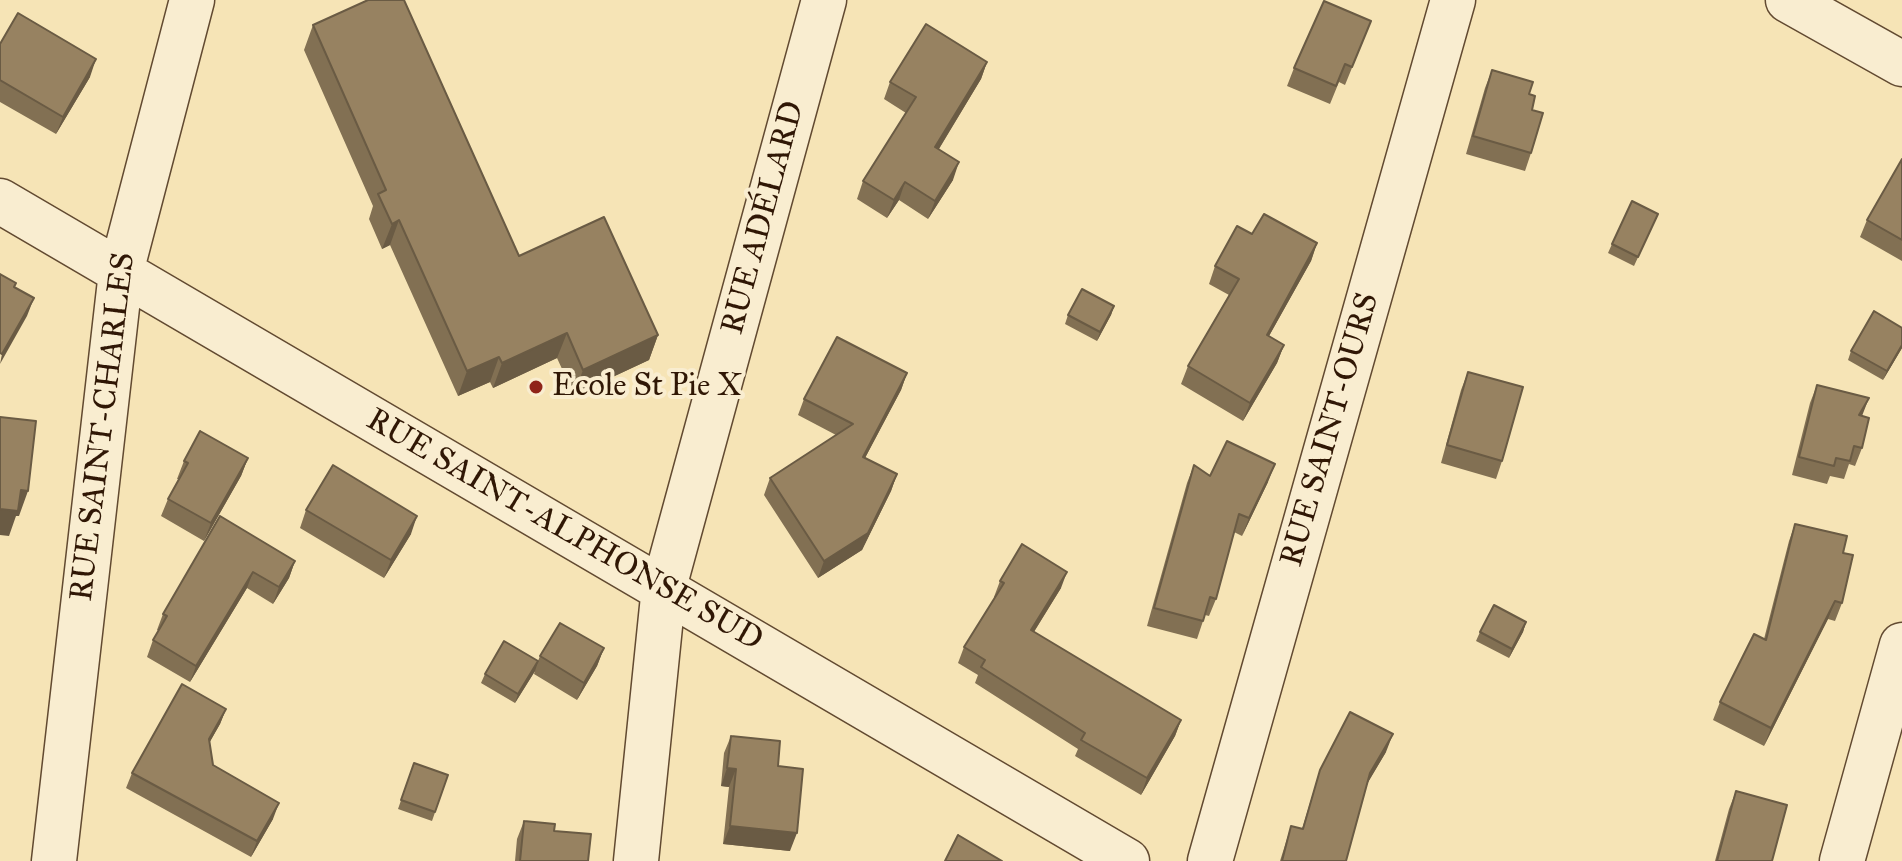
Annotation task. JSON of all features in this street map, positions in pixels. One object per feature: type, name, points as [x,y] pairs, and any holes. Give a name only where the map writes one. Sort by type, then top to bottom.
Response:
[{"type":"street","name":"RUE SAINT-CHARLES","points":[[54,861],[121,272],[192,0]]},
{"type":"street","name":"RUE ADÉLARD","points":[[636,861],[664,587],[824,0]]},
{"type":"street","name":"RUE SAINT-OURS","points":[[1210,861],[1453,0]]},
{"type":"street","points":[[1788,0],[1902,64]]},
{"type":"street","name":"RUE SAINT-ALPHONSE SUD","points":[[0,201],[383,428],[664,587],[1127,861]]},
{"type":"street","points":[[1842,861],[1887,763],[1902,645]]},
{"type":"building","points":[[368,0],[404,0],[519,256],[604,217],[658,335],[583,370],[567,333],[502,363],[499,357],[467,371],[399,220],[392,224],[378,194],[386,190],[313,25]]},
{"type":"building","points":[[1324,1],[1371,21],[1352,67],[1345,64],[1336,86],[1294,68]]},
{"type":"building","points":[[18,13],[96,59],[63,117],[0,80],[0,44]]},
{"type":"building","points":[[926,24],[987,62],[935,147],[959,162],[935,201],[905,182],[894,200],[863,181],[916,97],[890,82]]},
{"type":"building","points":[[1492,70],[1533,82],[1529,94],[1535,96],[1532,110],[1543,113],[1531,153],[1473,136]]},
{"type":"building","points":[[1902,159],[1902,240],[1867,220]]},
{"type":"building","points":[[1632,201],[1658,214],[1638,257],[1612,244]]},
{"type":"building","points":[[1264,214],[1317,243],[1267,335],[1284,345],[1250,403],[1188,366],[1239,279],[1215,266],[1237,226],[1252,234]]},
{"type":"building","points":[[0,274],[16,283],[14,287],[34,298],[2,354],[0,353]]},
{"type":"building","points":[[1082,289],[1114,306],[1100,332],[1068,315]]},
{"type":"building","points":[[1874,311],[1902,328],[1902,345],[1887,371],[1851,351]]},
{"type":"building","points":[[837,337],[907,373],[863,457],[897,474],[868,533],[824,561],[770,478],[853,424],[804,399]]},
{"type":"building","points":[[1468,372],[1523,387],[1502,461],[1447,445]]},
{"type":"building","points":[[1817,385],[1869,398],[1859,415],[1869,418],[1862,448],[1854,446],[1850,461],[1836,458],[1834,466],[1799,457]]},
{"type":"building","points":[[0,417],[36,421],[28,491],[21,490],[18,511],[0,509]]},
{"type":"building","points":[[200,431],[248,458],[211,523],[168,499],[188,463],[184,461]]},
{"type":"building","points":[[1227,441],[1275,464],[1249,518],[1239,514],[1216,599],[1210,597],[1203,621],[1154,608],[1194,465],[1210,476]]},
{"type":"building","points":[[333,465],[417,516],[391,560],[306,510]]},
{"type":"building","points":[[220,516],[295,561],[279,587],[253,572],[196,666],[153,640],[167,616],[163,614]]},
{"type":"building","points":[[1795,524],[1847,536],[1843,553],[1853,555],[1842,603],[1835,601],[1771,728],[1720,702],[1754,634],[1766,640]]},
{"type":"building","points":[[1022,544],[1067,572],[1031,630],[1181,720],[1147,778],[1081,740],[1085,733],[981,667],[985,660],[964,647],[1004,583],[1000,581]]},
{"type":"building","points":[[1494,605],[1526,622],[1512,649],[1480,632]]},
{"type":"building","points":[[560,623],[604,648],[584,683],[540,656]]},
{"type":"building","points":[[504,641],[538,661],[518,694],[485,674]]},
{"type":"building","points":[[182,684],[226,709],[209,739],[213,765],[279,803],[257,841],[132,773]]},
{"type":"building","points":[[1350,712],[1393,734],[1370,773],[1346,861],[1282,861],[1291,826],[1303,829],[1320,770]]},
{"type":"building","points":[[731,736],[780,741],[778,766],[803,769],[797,833],[730,826],[736,769],[727,768]]},
{"type":"building","points":[[414,763],[448,775],[435,812],[401,800]]},
{"type":"building","points":[[1736,791],[1787,805],[1772,861],[1717,861]]},
{"type":"building","points":[[524,821],[555,824],[554,831],[591,834],[588,861],[520,861]]},
{"type":"building","points":[[958,835],[1002,861],[945,861]]},
{"type":"place","name":"Ecole St Pie X","points":[[536,387]]}]
